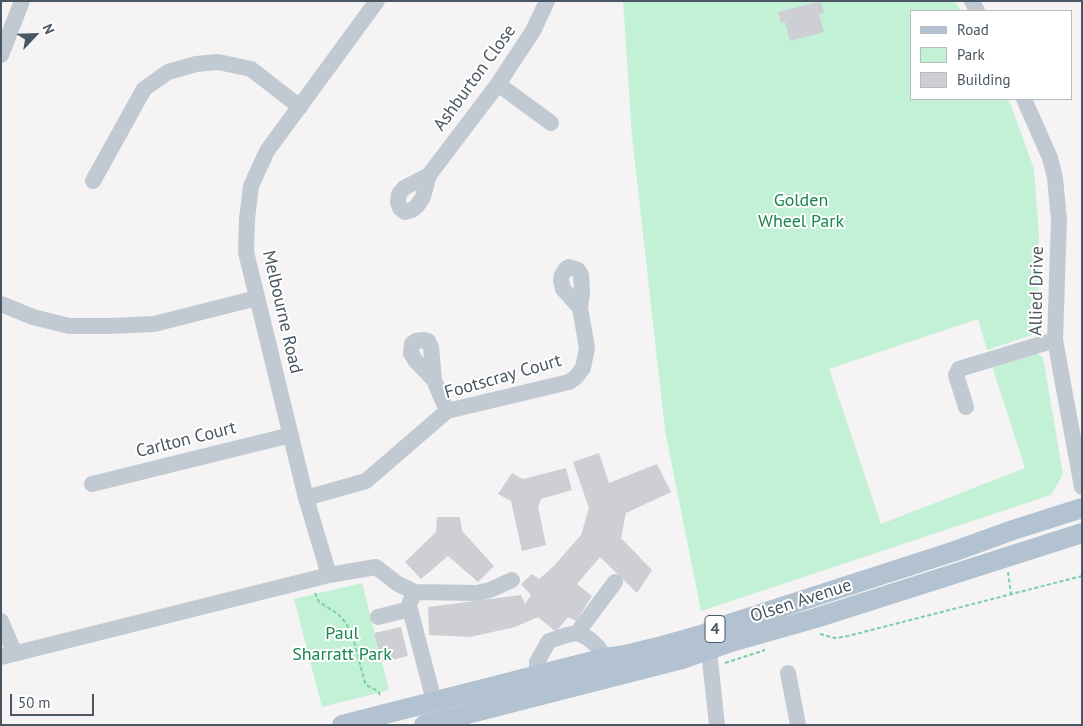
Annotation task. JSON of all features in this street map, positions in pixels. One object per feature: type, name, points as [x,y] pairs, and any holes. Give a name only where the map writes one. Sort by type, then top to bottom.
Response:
[{"type":"main road","name":"Olsen Avenue","points":[[708,651],[723,626],[1082,508]]},
{"type":"main road","name":"Olsen Avenue","points":[[424,725],[708,651],[728,643],[816,618],[1082,533]]},
{"type":"main road","name":"Olsen Avenue","points":[[342,725],[605,658],[708,651]]},
{"type":"street","points":[[1,55],[22,1]]},
{"type":"street","name":"Melbourne Road","points":[[329,575],[306,498],[246,252],[247,219],[251,186],[267,151],[377,1]]},
{"type":"street","name":"Ashburton Close","points":[[429,175],[498,84],[533,31],[546,1]]},
{"type":"street","points":[[93,181],[144,89],[168,72],[196,64],[218,62],[251,69],[300,107]]},
{"type":"street","points":[[498,84],[551,123]]},
{"type":"street","name":"Allied Drive","points":[[1024,100],[1050,158],[1055,178],[1059,220],[1056,340],[1082,487]]},
{"type":"street","points":[[1,304],[32,317],[68,326],[110,326],[154,324],[257,298]]},
{"type":"street","name":"Footscray Court","points":[[306,498],[366,481],[447,411],[569,382],[583,368],[587,348],[580,308]]},
{"type":"street","points":[[966,407],[956,375],[959,369],[1056,340]]},
{"type":"street","points":[[434,380],[447,411]]},
{"type":"street","name":"Carlton Court","points":[[92,484],[290,435]]},
{"type":"street","points":[[1,621],[8,656],[329,575],[376,567],[398,584],[415,592],[477,593],[490,590],[512,580]]},
{"type":"street","points":[[577,633],[615,582]]},
{"type":"street","points":[[415,592],[410,600],[410,609],[434,702]]},
{"type":"street","points":[[378,617],[410,609]]},
{"type":"street","points":[[537,675],[537,662],[549,641],[567,635],[577,633],[588,638],[598,647],[605,658]]},
{"type":"street","points":[[708,651],[716,725]]},
{"type":"street","points":[[788,673],[798,725]]},
{"type":"path","points":[[1011,594],[1008,572],[1015,569]]},
{"type":"path","points":[[818,633],[836,638],[1082,576]]},
{"type":"path","points":[[315,591],[319,602],[338,614],[346,623],[353,638],[365,683],[378,691],[381,697]]},
{"type":"path","points":[[708,651],[766,650]]},
{"type":"green space","name":"Golden Wheel Park","points":[[623,1],[955,1],[960,10],[910,10],[910,100],[1008,100],[1034,169],[1039,235],[1038,333],[987,350],[978,319],[829,369],[881,524],[1025,468],[992,366],[1034,352],[1043,357],[1063,474],[1051,495],[701,611],[665,430],[632,136]]},
{"type":"green space","name":"Paul Sharratt Park","points":[[362,583],[389,690],[322,707],[294,599]]},
{"type":"building","points":[[821,1],[824,13],[819,14],[824,32],[790,41],[785,22],[781,23],[778,12]]},
{"type":"building","points":[[599,453],[609,483],[657,464],[671,492],[626,513],[621,538],[652,570],[637,593],[600,557],[577,584],[592,596],[576,621],[568,617],[556,632],[538,617],[515,627],[470,637],[429,635],[428,607],[521,595],[525,604],[531,595],[521,584],[532,574],[539,579],[553,567],[581,535],[589,508],[573,462]]},
{"type":"building","points":[[566,468],[572,490],[541,499],[538,507],[546,545],[522,551],[511,501],[498,494],[512,473],[523,479]]},
{"type":"building","points":[[437,517],[460,517],[462,531],[494,566],[478,582],[448,556],[421,579],[405,562],[436,532]]},
{"type":"building","points":[[401,627],[408,656],[382,662],[374,633]]}]
